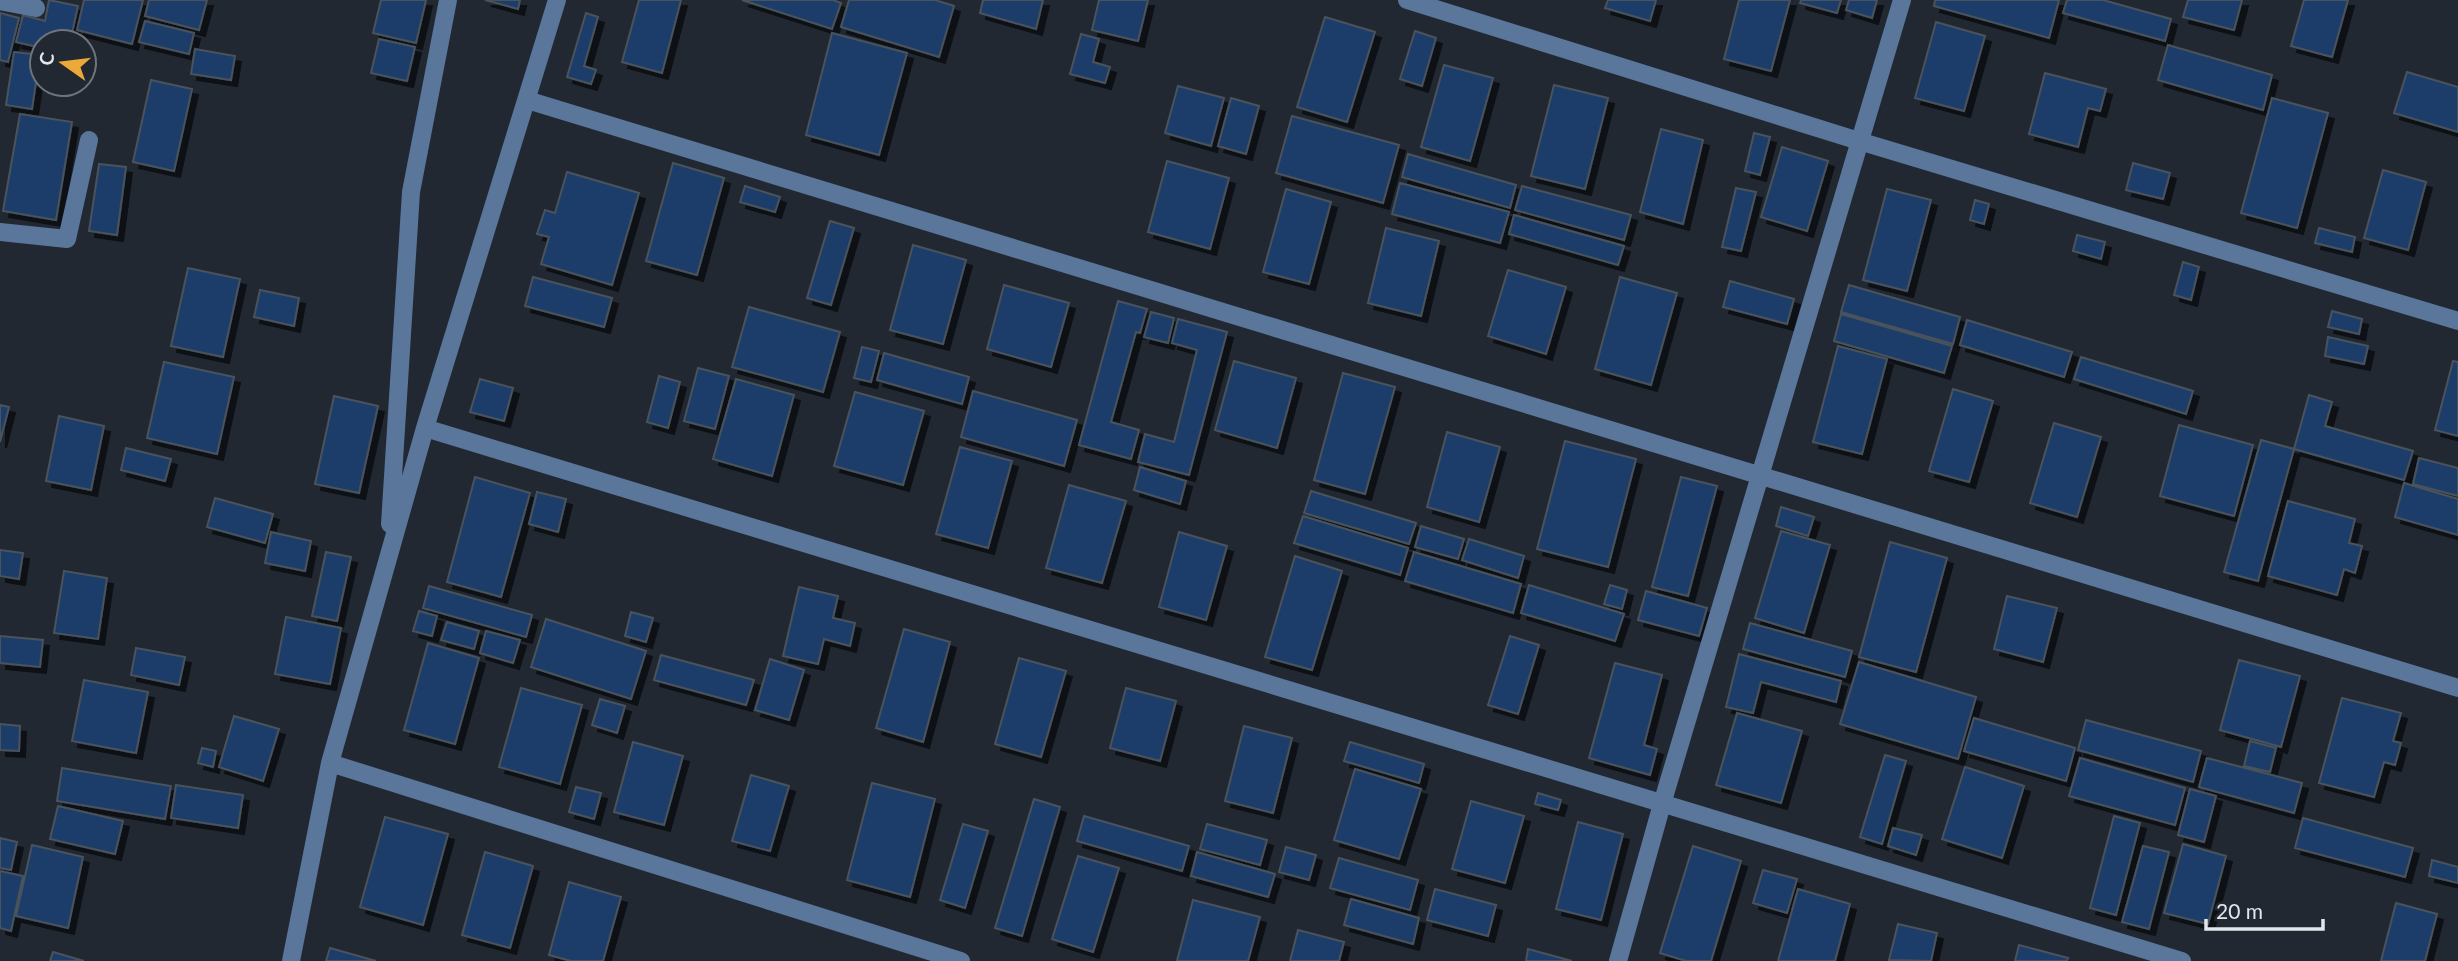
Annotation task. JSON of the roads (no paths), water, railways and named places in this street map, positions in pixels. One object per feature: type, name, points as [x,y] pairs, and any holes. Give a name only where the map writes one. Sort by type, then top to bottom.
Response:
[{"type":"street","points":[[388,560],[411,192],[448,0]]},
{"type":"street","points":[[291,961],[330,763],[425,428],[557,0]]},
{"type":"street","points":[[1407,0],[1859,141],[2458,321]]},
{"type":"street","points":[[1618,961],[1662,804],[1902,0]]},
{"type":"street","points":[[0,1],[36,8]]},
{"type":"street","points":[[527,100],[2458,688]]},
{"type":"street","points":[[0,232],[68,239],[89,140]]},
{"type":"street","points":[[425,428],[2182,961]]},
{"type":"street","points":[[330,763],[961,961]]}]
